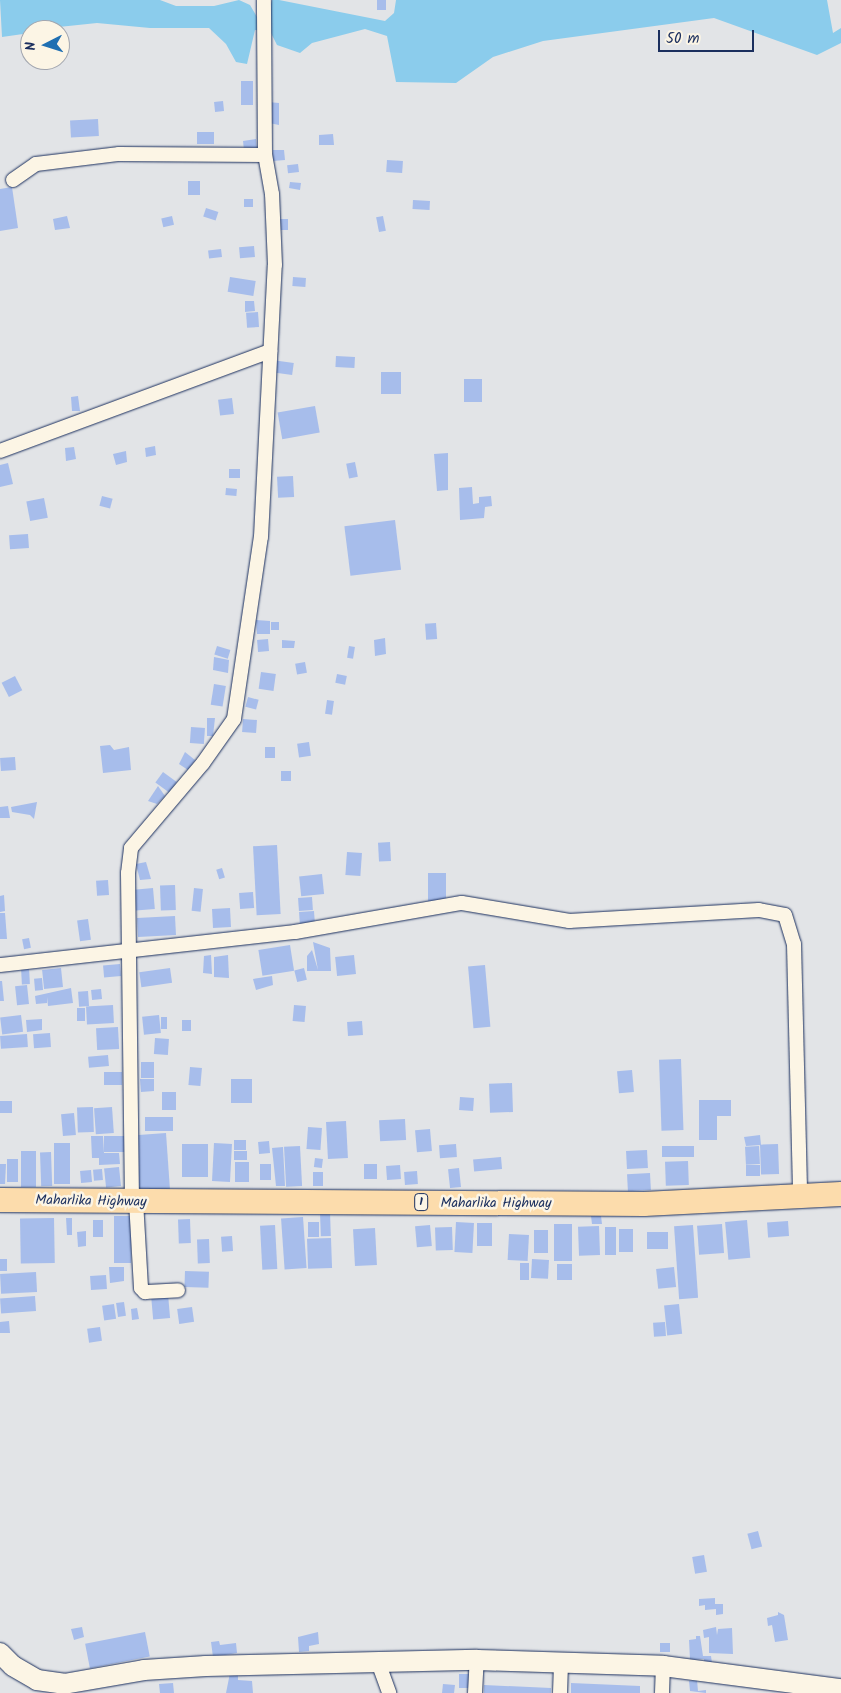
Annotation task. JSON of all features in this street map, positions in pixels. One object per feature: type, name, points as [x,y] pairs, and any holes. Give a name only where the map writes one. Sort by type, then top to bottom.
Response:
[{"type":"highway","name":"Maharlika Highway","points":[[0,1200],[644,1204],[841,1194]]},
{"type":"main road","points":[[0,1653],[13,1666],[37,1680],[64,1689],[144,1670],[477,1660],[663,1666],[841,1689]]},
{"type":"street","points":[[178,1290],[145,1292],[141,1288],[134,1201],[131,950],[128,873],[131,848],[203,763],[234,718],[261,537],[274,265],[272,194],[265,155],[264,0]]},
{"type":"street","points":[[13,180],[36,164],[119,154],[265,155]]},
{"type":"street","points":[[0,451],[270,351]]},
{"type":"street","points":[[0,965],[295,932],[462,903],[569,921],[758,910],[785,915],[794,944],[800,1196]]},
{"type":"street","points":[[475,1693],[477,1660]]},
{"type":"street","points":[[378,1662],[389,1693]]},
{"type":"street","points":[[560,1693],[561,1663]]},
{"type":"street","points":[[662,1693],[663,1666]]},
{"type":"water","points":[[0,0],[160,0],[176,6],[214,6],[239,0],[250,5],[257,17],[268,16],[272,0],[279,0],[385,21],[394,13],[396,0],[827,0],[833,33],[841,28],[841,43],[817,55],[714,18],[543,41],[493,57],[456,83],[396,82],[387,36],[365,29],[312,43],[300,53],[277,45],[270,31],[255,30],[247,64],[236,62],[226,44],[209,28],[150,28],[97,23],[70,26],[70,20],[20,20],[20,34],[2,37]]},
{"type":"building","points":[[377,0],[386,0],[386,10],[377,10]]},
{"type":"building","points":[[241,81],[253,81],[253,105],[241,105]]},
{"type":"building","points":[[223,101],[224,111],[215,112],[214,102]]},
{"type":"building","points":[[268,102],[279,103],[279,125],[269,123]]},
{"type":"building","points":[[98,119],[99,136],[71,137],[70,120]]},
{"type":"building","points":[[197,132],[214,132],[214,144],[197,144]]},
{"type":"building","points":[[333,134],[334,145],[319,145],[319,135]]},
{"type":"building","points":[[256,139],[257,152],[244,150],[243,141]]},
{"type":"building","points":[[273,150],[284,150],[285,160],[273,161]]},
{"type":"building","points":[[387,160],[403,161],[402,173],[386,172]]},
{"type":"building","points":[[298,164],[299,172],[288,173],[287,165]]},
{"type":"building","points":[[188,181],[200,181],[200,195],[188,195]]},
{"type":"building","points":[[290,182],[301,183],[300,190],[289,188]]},
{"type":"building","points":[[12,187],[18,228],[0,231],[0,189]]},
{"type":"building","points":[[244,199],[253,199],[253,207],[244,207]]},
{"type":"building","points":[[413,200],[430,201],[430,210],[413,209]]},
{"type":"building","points":[[206,208],[218,212],[216,221],[203,217]]},
{"type":"building","points":[[67,216],[70,228],[55,230],[53,219]]},
{"type":"building","points":[[172,216],[174,225],[163,227],[161,218]]},
{"type":"building","points":[[383,216],[386,231],[379,232],[376,217]]},
{"type":"building","points":[[276,219],[288,219],[288,230],[276,230]]},
{"type":"building","points":[[254,246],[255,257],[240,258],[239,247]]},
{"type":"building","points":[[221,249],[222,257],[209,259],[208,251]]},
{"type":"building","points":[[230,277],[256,281],[253,296],[228,292]]},
{"type":"building","points":[[293,277],[306,278],[305,287],[292,286]]},
{"type":"building","points":[[245,301],[254,301],[255,311],[245,312]]},
{"type":"building","points":[[258,312],[259,327],[247,328],[246,313]]},
{"type":"building","points":[[336,356],[355,357],[354,368],[335,367]]},
{"type":"building","points":[[272,360],[294,363],[292,375],[270,372]]},
{"type":"building","points":[[381,372],[401,372],[401,394],[381,394]]},
{"type":"building","points":[[464,379],[482,379],[482,402],[464,402]]},
{"type":"building","points":[[78,396],[80,411],[72,411],[71,397]]},
{"type":"building","points":[[232,398],[234,414],[220,416],[218,400]]},
{"type":"building","points":[[315,406],[320,433],[282,439],[278,413]]},
{"type":"building","points":[[155,446],[156,455],[146,457],[145,448]]},
{"type":"building","points":[[74,447],[76,459],[66,461],[65,448]]},
{"type":"building","points":[[126,451],[127,462],[116,465],[113,454]]},
{"type":"building","points":[[448,453],[448,490],[437,491],[434,454]]},
{"type":"building","points":[[355,462],[358,477],[349,478],[346,464]]},
{"type":"building","points":[[8,463],[13,484],[0,487],[0,465]]},
{"type":"building","points":[[229,469],[240,469],[240,478],[229,478]]},
{"type":"building","points":[[293,476],[294,497],[278,498],[277,477]]},
{"type":"building","points":[[472,487],[473,504],[479,503],[479,497],[491,496],[492,506],[485,507],[484,518],[460,520],[459,488]]},
{"type":"building","points":[[226,488],[237,489],[236,496],[225,495]]},
{"type":"building","points":[[102,496],[113,499],[110,509],[99,506]]},
{"type":"building","points":[[44,498],[48,518],[30,521],[26,501]]},
{"type":"building","points":[[395,520],[401,570],[350,576],[344,526]]},
{"type":"building","points":[[28,534],[29,548],[10,549],[9,535]]},
{"type":"building","points":[[256,620],[270,621],[270,634],[257,634]]},
{"type":"building","points":[[271,622],[279,622],[279,630],[271,630]]},
{"type":"building","points":[[436,623],[437,639],[426,640],[425,624]]},
{"type":"building","points":[[385,638],[386,654],[375,656],[374,640]]},
{"type":"building","points":[[268,639],[269,651],[258,652],[257,640]]},
{"type":"building","points":[[282,640],[295,641],[294,648],[282,648]]},
{"type":"building","points":[[217,646],[230,650],[228,659],[214,655]]},
{"type":"building","points":[[349,646],[355,647],[353,659],[347,658]]},
{"type":"building","points":[[214,657],[229,660],[228,673],[213,670]]},
{"type":"building","points":[[305,662],[307,673],[297,675],[295,664]]},
{"type":"building","points":[[261,672],[276,674],[273,691],[259,689]]},
{"type":"building","points":[[337,674],[347,676],[345,685],[335,683]]},
{"type":"building","points":[[15,676],[22,690],[9,697],[2,683]]},
{"type":"building","points":[[214,684],[226,686],[223,707],[211,705]]},
{"type":"building","points":[[248,697],[259,700],[256,710],[245,707]]},
{"type":"building","points":[[327,700],[334,701],[332,715],[325,714]]},
{"type":"building","points":[[207,718],[215,718],[213,736],[207,736]]},
{"type":"building","points":[[243,719],[257,720],[256,733],[242,732]]},
{"type":"building","points":[[191,727],[205,728],[204,744],[190,743]]},
{"type":"building","points":[[309,742],[311,756],[299,758],[297,744]]},
{"type":"building","points":[[110,745],[114,750],[129,747],[131,770],[103,773],[100,746]]},
{"type":"building","points":[[265,747],[275,747],[275,758],[265,758]]},
{"type":"building","points":[[185,752],[195,760],[188,770],[179,764]]},
{"type":"building","points":[[15,757],[16,770],[1,771],[0,758]]},
{"type":"building","points":[[281,771],[291,771],[291,781],[281,781]]},
{"type":"building","points":[[163,772],[177,782],[169,793],[155,783]]},
{"type":"building","points":[[158,786],[165,796],[157,804],[148,801]]},
{"type":"building","points":[[37,802],[34,819],[30,815],[12,812],[11,807]]},
{"type":"building","points":[[8,806],[10,818],[0,818],[0,807]]},
{"type":"building","points":[[390,842],[391,861],[379,862],[378,843]]},
{"type":"building","points":[[277,845],[281,914],[257,915],[253,846]]},
{"type":"building","points":[[347,852],[362,853],[360,876],[345,875]]},
{"type":"building","points":[[146,862],[151,879],[140,880],[136,864]]},
{"type":"building","points":[[222,868],[225,878],[219,879],[216,870]]},
{"type":"building","points":[[428,873],[446,873],[446,901],[428,901]]},
{"type":"building","points":[[322,874],[324,894],[301,896],[299,876]]},
{"type":"building","points":[[108,880],[109,895],[97,896],[96,881]]},
{"type":"building","points":[[175,885],[176,910],[161,911],[160,886]]},
{"type":"building","points":[[153,888],[155,909],[136,911],[134,890]]},
{"type":"building","points":[[194,888],[203,889],[201,912],[192,911]]},
{"type":"building","points":[[253,892],[254,908],[240,909],[239,893]]},
{"type":"building","points":[[4,895],[5,911],[0,912],[0,896]]},
{"type":"building","points":[[312,897],[313,910],[299,911],[298,898]]},
{"type":"building","points":[[230,908],[231,927],[213,928],[212,909]]},
{"type":"building","points":[[314,911],[315,925],[300,926],[299,912]]},
{"type":"building","points":[[0,913],[5,913],[7,939],[0,939]]},
{"type":"building","points":[[175,916],[176,935],[138,937],[137,918]]},
{"type":"building","points":[[88,919],[91,940],[80,941],[77,921]]},
{"type":"building","points":[[29,938],[31,948],[24,949],[22,939]]},
{"type":"building","points":[[313,942],[330,948],[331,971],[307,971],[307,956],[312,950],[318,970]]},
{"type":"building","points":[[290,945],[294,971],[262,976],[258,950]]},
{"type":"building","points":[[211,955],[212,974],[203,973],[204,956]]},
{"type":"building","points":[[228,955],[229,978],[214,977],[214,957]]},
{"type":"building","points":[[354,955],[356,974],[337,976],[335,957]]},
{"type":"building","points":[[120,964],[121,976],[104,977],[103,965]]},
{"type":"building","points":[[485,965],[490,1027],[473,1028],[468,966]]},
{"type":"building","points":[[21,967],[29,967],[30,984],[22,984]]},
{"type":"building","points":[[61,968],[63,987],[44,989],[42,970]]},
{"type":"building","points":[[170,968],[172,983],[141,987],[139,972]]},
{"type":"building","points":[[304,968],[307,980],[297,982],[294,970]]},
{"type":"building","points":[[272,976],[273,985],[256,990],[253,979]]},
{"type":"building","points":[[42,978],[43,990],[35,991],[34,979]]},
{"type":"building","points":[[0,981],[2,981],[4,1001],[0,1001]]},
{"type":"building","points":[[27,985],[29,1004],[17,1005],[15,986]]},
{"type":"building","points":[[71,988],[73,1003],[48,1006],[47,997],[47,1003],[36,1004],[35,996]]},
{"type":"building","points":[[101,989],[102,999],[92,1000],[91,990]]},
{"type":"building","points":[[88,991],[89,1006],[79,1007],[78,992]]},
{"type":"building","points":[[113,1005],[114,1023],[87,1024],[86,1006]]},
{"type":"building","points":[[294,1005],[306,1006],[305,1022],[293,1021]]},
{"type":"building","points":[[77,1008],[85,1008],[85,1021],[77,1021]]},
{"type":"building","points":[[21,1015],[23,1032],[2,1034],[0,1018]]},
{"type":"building","points":[[159,1015],[161,1033],[144,1035],[142,1017]]},
{"type":"building","points":[[161,1017],[167,1017],[167,1029],[161,1029]]},
{"type":"building","points":[[42,1019],[42,1030],[27,1032],[26,1020]]},
{"type":"building","points":[[182,1020],[191,1020],[191,1031],[182,1031]]},
{"type":"building","points":[[362,1021],[363,1035],[348,1036],[347,1022]]},
{"type":"building","points":[[118,1027],[119,1049],[97,1050],[96,1028]]},
{"type":"building","points":[[50,1033],[51,1047],[34,1048],[33,1034]]},
{"type":"building","points":[[27,1034],[28,1047],[1,1049],[0,1036]]},
{"type":"building","points":[[155,1038],[169,1039],[168,1055],[154,1054]]},
{"type":"building","points":[[108,1055],[109,1066],[89,1068],[88,1057]]},
{"type":"building","points":[[681,1059],[683,1130],[661,1131],[659,1060]]},
{"type":"building","points":[[141,1062],[154,1062],[154,1078],[141,1078]]},
{"type":"building","points":[[190,1067],[202,1068],[200,1086],[188,1085]]},
{"type":"building","points":[[632,1070],[634,1092],[619,1093],[617,1071]]},
{"type":"building","points":[[104,1072],[122,1072],[122,1085],[104,1085]]},
{"type":"building","points":[[140,1079],[154,1079],[154,1091],[141,1092]]},
{"type":"building","points":[[231,1079],[252,1079],[252,1103],[231,1103]]},
{"type":"building","points":[[512,1083],[513,1112],[490,1113],[489,1084]]},
{"type":"building","points":[[162,1092],[176,1092],[176,1110],[162,1110]]},
{"type":"building","points":[[460,1097],[474,1098],[473,1111],[459,1110]]},
{"type":"building","points":[[699,1100],[731,1100],[731,1116],[717,1116],[717,1140],[699,1140]]},
{"type":"building","points":[[0,1101],[12,1101],[12,1113],[0,1113]]},
{"type":"building","points":[[93,1107],[94,1132],[78,1133],[77,1108]]},
{"type":"building","points":[[112,1107],[114,1133],[96,1134],[94,1108]]},
{"type":"building","points":[[74,1113],[76,1135],[63,1136],[61,1114]]},
{"type":"building","points":[[145,1117],[173,1117],[173,1131],[145,1131]]},
{"type":"building","points":[[405,1119],[406,1140],[380,1141],[379,1120]]},
{"type":"building","points":[[346,1121],[348,1158],[328,1159],[326,1122]]},
{"type":"building","points":[[308,1127],[322,1128],[320,1150],[306,1149]]},
{"type":"building","points":[[430,1129],[432,1151],[417,1152],[415,1130]]},
{"type":"building","points":[[166,1133],[170,1189],[139,1191],[135,1135]]},
{"type":"building","points":[[760,1135],[761,1145],[746,1146],[744,1137]]},
{"type":"building","points":[[91,1136],[103,1136],[104,1153],[119,1153],[120,1164],[99,1165],[99,1158],[92,1158]]},
{"type":"building","points":[[104,1136],[125,1136],[125,1152],[104,1152]]},
{"type":"building","points":[[234,1140],[246,1140],[246,1150],[234,1150]]},
{"type":"building","points":[[269,1141],[270,1153],[259,1154],[258,1142]]},
{"type":"building","points":[[54,1143],[70,1143],[70,1184],[54,1184]]},
{"type":"building","points":[[214,1143],[232,1144],[230,1182],[212,1181]]},
{"type":"building","points":[[182,1144],[208,1144],[208,1177],[182,1177]]},
{"type":"building","points":[[456,1144],[457,1157],[440,1158],[439,1145]]},
{"type":"building","points":[[778,1144],[779,1174],[761,1175],[760,1145]]},
{"type":"building","points":[[300,1146],[302,1186],[286,1187],[284,1147]]},
{"type":"building","points":[[662,1146],[694,1146],[694,1157],[662,1157]]},
{"type":"building","points":[[759,1146],[760,1164],[746,1165],[745,1147]]},
{"type":"building","points":[[283,1147],[285,1186],[276,1186],[272,1148]]},
{"type":"building","points":[[647,1150],[648,1168],[627,1169],[626,1151]]},
{"type":"building","points":[[21,1151],[36,1151],[36,1187],[21,1187]]},
{"type":"building","points":[[234,1151],[247,1151],[247,1160],[234,1160]]},
{"type":"building","points":[[40,1152],[51,1152],[52,1186],[41,1186]]},
{"type":"building","points":[[501,1157],[502,1169],[474,1171],[473,1159]]},
{"type":"building","points":[[315,1158],[323,1159],[322,1168],[314,1167]]},
{"type":"building","points":[[7,1159],[18,1159],[18,1182],[7,1182]]},
{"type":"building","points":[[688,1161],[689,1185],[666,1186],[665,1162]]},
{"type":"building","points":[[235,1162],[249,1162],[249,1182],[235,1182]]},
{"type":"building","points":[[0,1164],[6,1164],[5,1184],[0,1184]]},
{"type":"building","points":[[260,1164],[271,1164],[271,1180],[260,1180]]},
{"type":"building","points":[[364,1164],[377,1164],[377,1179],[364,1179]]},
{"type":"building","points":[[400,1165],[401,1179],[387,1180],[386,1166]]},
{"type":"building","points":[[746,1165],[760,1165],[760,1176],[746,1176]]},
{"type":"building","points":[[119,1167],[121,1186],[106,1187],[104,1169]]},
{"type":"building","points":[[459,1168],[461,1187],[450,1188],[448,1169]]},
{"type":"building","points":[[102,1169],[103,1180],[94,1181],[93,1170]]},
{"type":"building","points":[[91,1170],[92,1182],[81,1183],[80,1171]]},
{"type":"building","points":[[417,1171],[418,1184],[405,1185],[404,1172]]},
{"type":"building","points":[[313,1172],[323,1172],[323,1186],[313,1186]]},
{"type":"building","points":[[650,1173],[651,1190],[628,1191],[627,1174]]},
{"type":"building","points":[[320,1212],[330,1212],[331,1236],[321,1236]]},
{"type":"building","points":[[114,1216],[131,1216],[131,1263],[114,1263]]},
{"type":"building","points":[[591,1216],[601,1216],[602,1224],[592,1224]]},
{"type":"building","points":[[303,1217],[307,1268],[285,1269],[281,1219]]},
{"type":"building","points":[[54,1218],[55,1263],[21,1264],[20,1219]]},
{"type":"building","points":[[66,1218],[72,1218],[72,1235],[67,1235]]},
{"type":"building","points":[[178,1219],[190,1219],[191,1243],[179,1243]]},
{"type":"building","points":[[93,1220],[103,1220],[103,1237],[93,1237]]},
{"type":"building","points":[[747,1220],[750,1258],[728,1260],[725,1222]]},
{"type":"building","points":[[788,1221],[789,1236],[768,1237],[767,1222]]},
{"type":"building","points":[[308,1222],[319,1222],[319,1237],[308,1237]]},
{"type":"building","points":[[456,1222],[474,1223],[472,1253],[454,1252]]},
{"type":"building","points":[[477,1223],[492,1223],[492,1246],[477,1246]]},
{"type":"building","points":[[554,1224],[572,1224],[572,1261],[554,1261]]},
{"type":"building","points":[[722,1224],[724,1253],[699,1255],[697,1226]]},
{"type":"building","points":[[275,1225],[277,1269],[262,1270],[260,1226]]},
{"type":"building","points":[[430,1225],[432,1246],[417,1247],[415,1226]]},
{"type":"building","points":[[693,1225],[698,1298],[679,1299],[674,1226]]},
{"type":"building","points":[[599,1226],[600,1255],[579,1256],[578,1227]]},
{"type":"building","points":[[452,1227],[453,1250],[436,1251],[435,1228]]},
{"type":"building","points":[[605,1227],[616,1227],[616,1255],[605,1255]]},
{"type":"building","points":[[375,1228],[377,1265],[355,1266],[353,1229]]},
{"type":"building","points":[[619,1229],[633,1229],[633,1252],[619,1252]]},
{"type":"building","points":[[534,1230],[548,1230],[548,1253],[534,1253]]},
{"type":"building","points":[[86,1231],[86,1246],[78,1247],[77,1232]]},
{"type":"building","points":[[647,1232],[668,1232],[668,1249],[647,1249]]},
{"type":"building","points":[[509,1234],[529,1235],[528,1261],[508,1260]]},
{"type":"building","points":[[232,1236],[233,1251],[222,1252],[221,1237]]},
{"type":"building","points":[[331,1238],[332,1268],[308,1269],[307,1239]]},
{"type":"building","points":[[197,1239],[209,1239],[210,1263],[198,1263]]},
{"type":"building","points":[[0,1259],[7,1259],[7,1271],[0,1271]]},
{"type":"building","points":[[532,1259],[549,1260],[548,1279],[531,1278]]},
{"type":"building","points":[[520,1263],[529,1263],[529,1280],[520,1280]]},
{"type":"building","points":[[557,1264],[572,1264],[572,1280],[557,1280]]},
{"type":"building","points":[[109,1267],[124,1267],[124,1281],[110,1283]]},
{"type":"building","points":[[674,1267],[676,1287],[658,1289],[656,1269]]},
{"type":"building","points":[[185,1271],[209,1272],[208,1288],[184,1287]]},
{"type":"building","points":[[36,1272],[37,1292],[1,1294],[0,1274]]},
{"type":"building","points":[[106,1275],[107,1289],[91,1290],[90,1276]]},
{"type":"building","points":[[168,1294],[170,1318],[153,1319],[151,1295]]},
{"type":"building","points":[[35,1296],[36,1311],[1,1313],[0,1298]]},
{"type":"building","points":[[124,1302],[126,1316],[118,1317],[116,1303]]},
{"type":"building","points":[[114,1304],[116,1319],[104,1321],[102,1306]]},
{"type":"building","points":[[679,1304],[682,1334],[667,1335],[664,1306]]},
{"type":"building","points":[[192,1307],[194,1322],[179,1324],[177,1309]]},
{"type":"building","points":[[137,1308],[139,1319],[132,1320],[131,1309]]},
{"type":"building","points":[[9,1321],[10,1333],[0,1333],[0,1322]]},
{"type":"building","points":[[665,1322],[666,1336],[654,1337],[653,1323]]},
{"type":"building","points":[[100,1327],[102,1341],[89,1343],[87,1329]]},
{"type":"building","points":[[758,1531],[762,1546],[752,1549],[747,1534]]},
{"type":"building","points":[[704,1555],[707,1572],[695,1574],[692,1557]]},
{"type":"building","points":[[715,1598],[715,1604],[723,1604],[723,1614],[716,1615],[716,1609],[705,1610],[705,1605],[699,1606],[699,1599]]},
{"type":"building","points":[[778,1612],[784,1615],[788,1640],[775,1642],[772,1625],[768,1626],[767,1618],[778,1615]]},
{"type":"building","points":[[82,1627],[84,1637],[74,1640],[71,1629]]},
{"type":"building","points":[[716,1627],[717,1635],[718,1629],[732,1628],[733,1654],[709,1653],[709,1637],[704,1638],[703,1630]]},
{"type":"building","points":[[145,1632],[150,1657],[90,1668],[85,1644]]},
{"type":"building","points":[[318,1632],[319,1644],[309,1646],[309,1651],[299,1652],[298,1637]]},
{"type":"building","points":[[696,1636],[700,1636],[703,1656],[711,1656],[712,1663],[704,1663],[704,1659],[690,1660],[689,1640],[696,1639]]},
{"type":"building","points":[[219,1641],[220,1645],[236,1643],[237,1653],[213,1657],[211,1642]]},
{"type":"building","points":[[660,1643],[670,1643],[670,1652],[660,1652]]},
{"type":"building","points":[[230,1673],[238,1673],[238,1680],[252,1681],[253,1693],[226,1693]]},
{"type":"building","points":[[459,1674],[472,1674],[472,1688],[459,1688]]},
{"type":"building","points":[[697,1680],[698,1691],[706,1690],[706,1693],[690,1691],[689,1681]]},
{"type":"building","points":[[173,1683],[174,1693],[160,1693],[159,1684]]},
{"type":"building","points":[[571,1683],[640,1686],[640,1693],[571,1693]]},
{"type":"building","points":[[443,1684],[455,1685],[454,1693],[442,1693]]},
{"type":"building","points":[[484,1685],[551,1688],[551,1693],[484,1693]]}]
